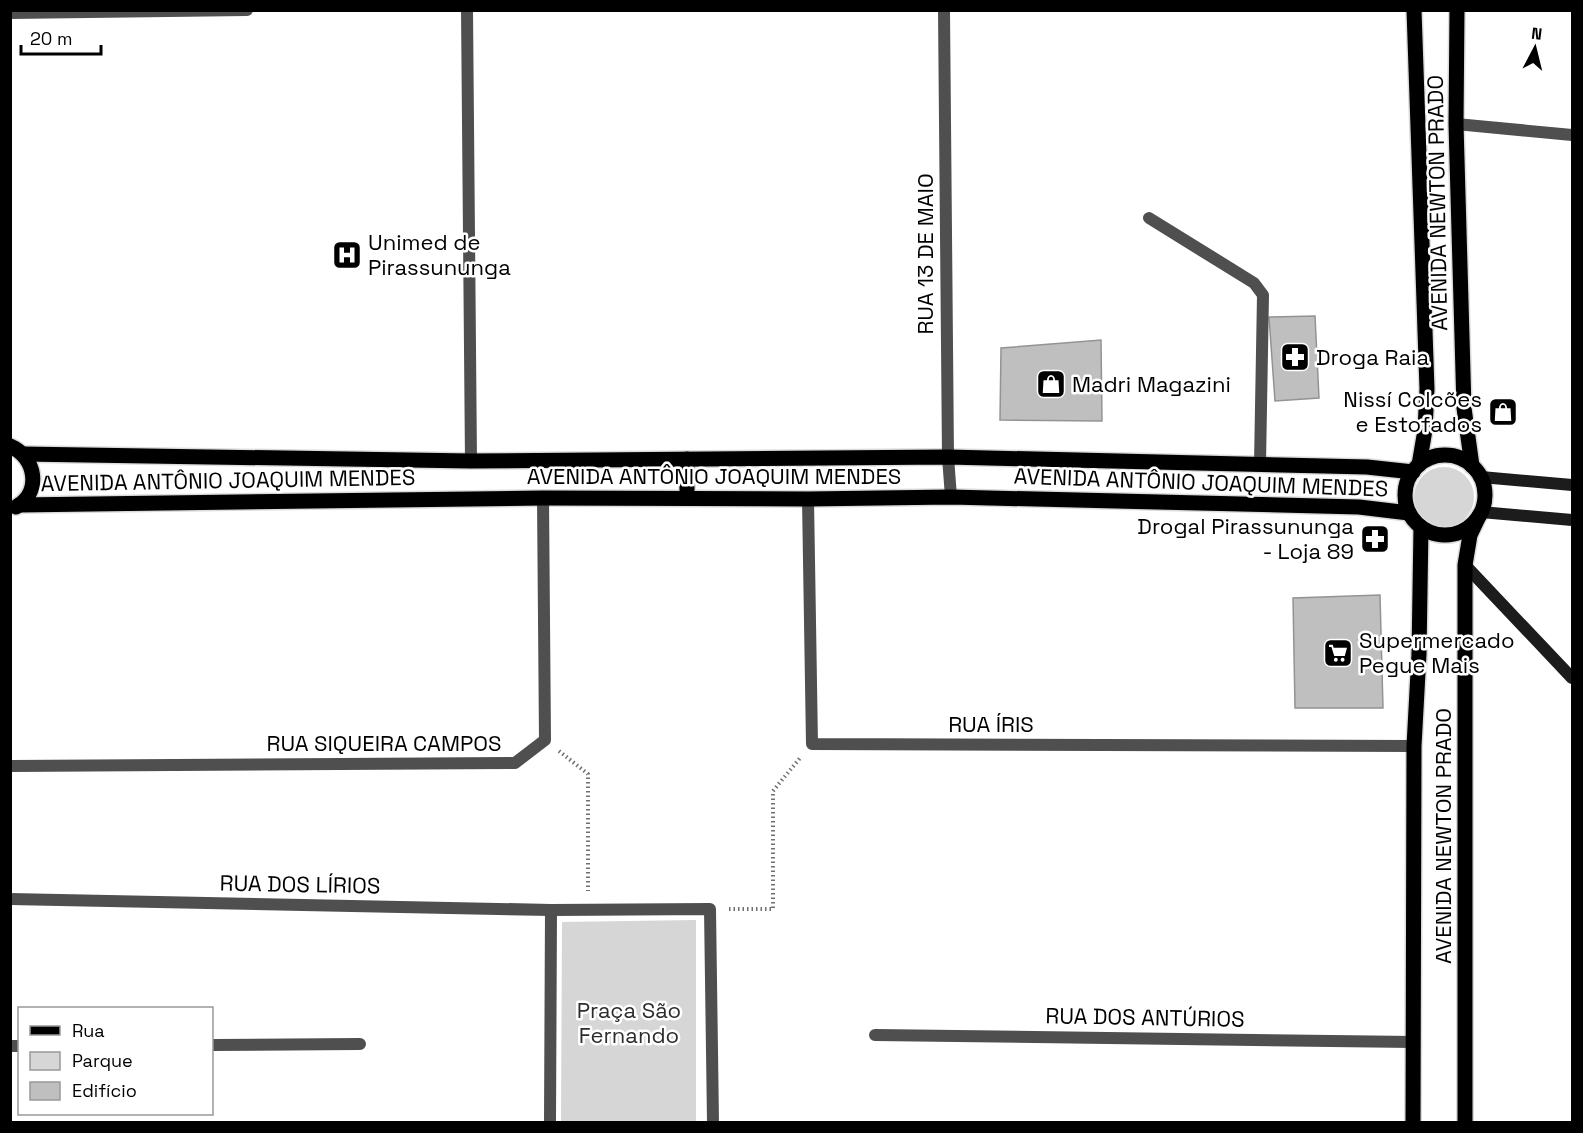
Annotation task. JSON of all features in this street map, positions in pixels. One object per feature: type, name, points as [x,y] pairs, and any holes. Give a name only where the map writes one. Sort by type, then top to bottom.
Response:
[{"type":"main road","name":"AVENIDA NEWTON PRADO","points":[[1414,10],[1427,389],[1425,430],[1416,468]]},
{"type":"main road","name":"AVENIDA NEWTON PRADO","points":[[1457,10],[1456,124],[1464,408],[1477,472]]},
{"type":"main road","name":"AVENIDA ANTÔNIO JOAQUIM MENDES","points":[[17,450],[471,461],[948,457],[1416,468]]},
{"type":"main road","points":[[15,507],[27,498],[33,480],[33,471],[29,461],[17,450]]},
{"type":"main road","points":[[1452,456],[1463,460],[1477,472],[1484,488],[1485,501],[1480,514],[1463,531],[1452,535],[1441,535],[1421,527],[1409,513],[1405,492],[1407,481],[1416,468],[1429,459],[1452,456]]},
{"type":"main road","points":[[687,459],[687,498]]},
{"type":"main road","points":[[1477,472],[1572,485]]},
{"type":"main road","name":"AVENIDA ANTÔNIO JOAQUIM MENDES","points":[[15,507],[543,498],[951,497],[1359,507],[1409,513]]},
{"type":"main road","name":"AVENIDA NEWTON PRADO","points":[[1466,1122],[1465,565],[1470,535],[1480,514]]},
{"type":"main road","points":[[1480,514],[1572,520]]},
{"type":"main road","name":"AVENIDA NEWTON PRADO","points":[[1413,1122],[1414,746],[1419,654],[1421,527]]},
{"type":"main road","points":[[1465,565],[1572,678]]},
{"type":"street","points":[[10,13],[247,10]]},
{"type":"street","points":[[467,10],[471,461]]},
{"type":"street","name":"RUA 13 DE MAIO","points":[[944,10],[948,457],[951,497]]},
{"type":"street","points":[[1456,124],[1572,135]]},
{"type":"street","points":[[1149,218],[1254,283],[1263,295],[1260,464]]},
{"type":"street","points":[[543,498],[545,740]]},
{"type":"street","points":[[808,499],[812,744]]},
{"type":"street","name":"RUA SIQUEIRA CAMPOS","points":[[10,766],[515,763],[545,740]]},
{"type":"street","name":"RUA ÍRIS","points":[[812,744],[1414,746]]},
{"type":"street","name":"RUA DOS LÍRIOS","points":[[10,899],[551,910],[710,909]]},
{"type":"street","points":[[710,909],[712,1122]]},
{"type":"street","points":[[550,1122],[551,910]]},
{"type":"street","name":"RUA DOS ANTÚRIOS","points":[[875,1035],[1413,1042]]},
{"type":"street","points":[[213,1045],[360,1044]]},
{"type":"path","points":[[545,740],[588,774],[588,910]]},
{"type":"path","points":[[710,909],[773,909],[773,791],[812,744]]},
{"type":"green space","points":[[1444,467],[1465,476],[1474,497],[1465,518],[1444,527],[1423,518],[1414,497],[1423,476]]},
{"type":"green space","name":"Praça São Fernando","points":[[696,920],[696,1122],[561,1122],[562,922]]},
{"type":"building","name":"Droga Raia","points":[[1315,316],[1319,398],[1275,401],[1269,317]]},
{"type":"building","name":"Madri Magazini","points":[[1101,340],[1102,421],[1000,420],[1001,348]]},
{"type":"building","name":"Supermercado Pegue Mais","points":[[1380,595],[1383,708],[1295,708],[1293,598]]},
{"type":"place","name":"Unimed de Pirassununga","points":[[347,255]]},
{"type":"place","name":"Droga Raia","points":[[1295,357]]},
{"type":"place","name":"Madri Magazini","points":[[1051,384]]},
{"type":"place","name":"Nissí Colcões e Estofados","points":[[1503,412]]},
{"type":"place","name":"Drogal Pirassununga - Loja 89","points":[[1375,539]]},
{"type":"place","name":"Supermercado Pegue Mais","points":[[1338,653]]}]
